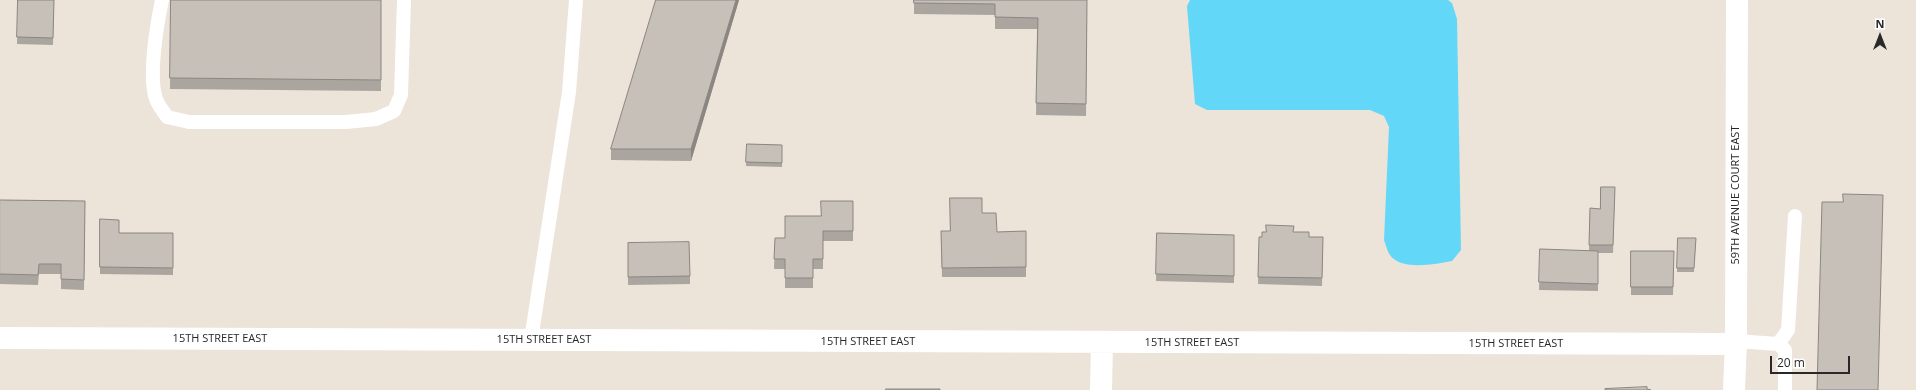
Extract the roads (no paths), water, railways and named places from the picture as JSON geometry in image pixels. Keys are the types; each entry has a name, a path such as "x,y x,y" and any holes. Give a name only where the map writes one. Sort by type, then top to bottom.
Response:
{"street":[{"name":"59TH AVENUE COURT EAST","path":"1734,390 1736,342 1737,0"},
{"name":"15TH STREET EAST","path":"0,338 1102,343 1736,342"},
{"path":"1101,390 1102,343"}],"lane":[{"path":"162,0 156,33 154,76 156,99 167,117 189,122 346,122 376,119 394,111 401,95 404,0"},
{"path":"531,340 569,92 576,0"},
{"path":"1778,344 1788,330 1795,216"},
{"path":"1736,342 1778,344 1785,350 1785,390"}],"water":[{"path":"1190,0 1448,0 1452,3 1457,19 1461,250 1452,261 1428,265 1410,265 1395,260 1388,252 1384,240 1389,127 1384,116 1370,110 1207,110 1195,104 1187,6"}]}
